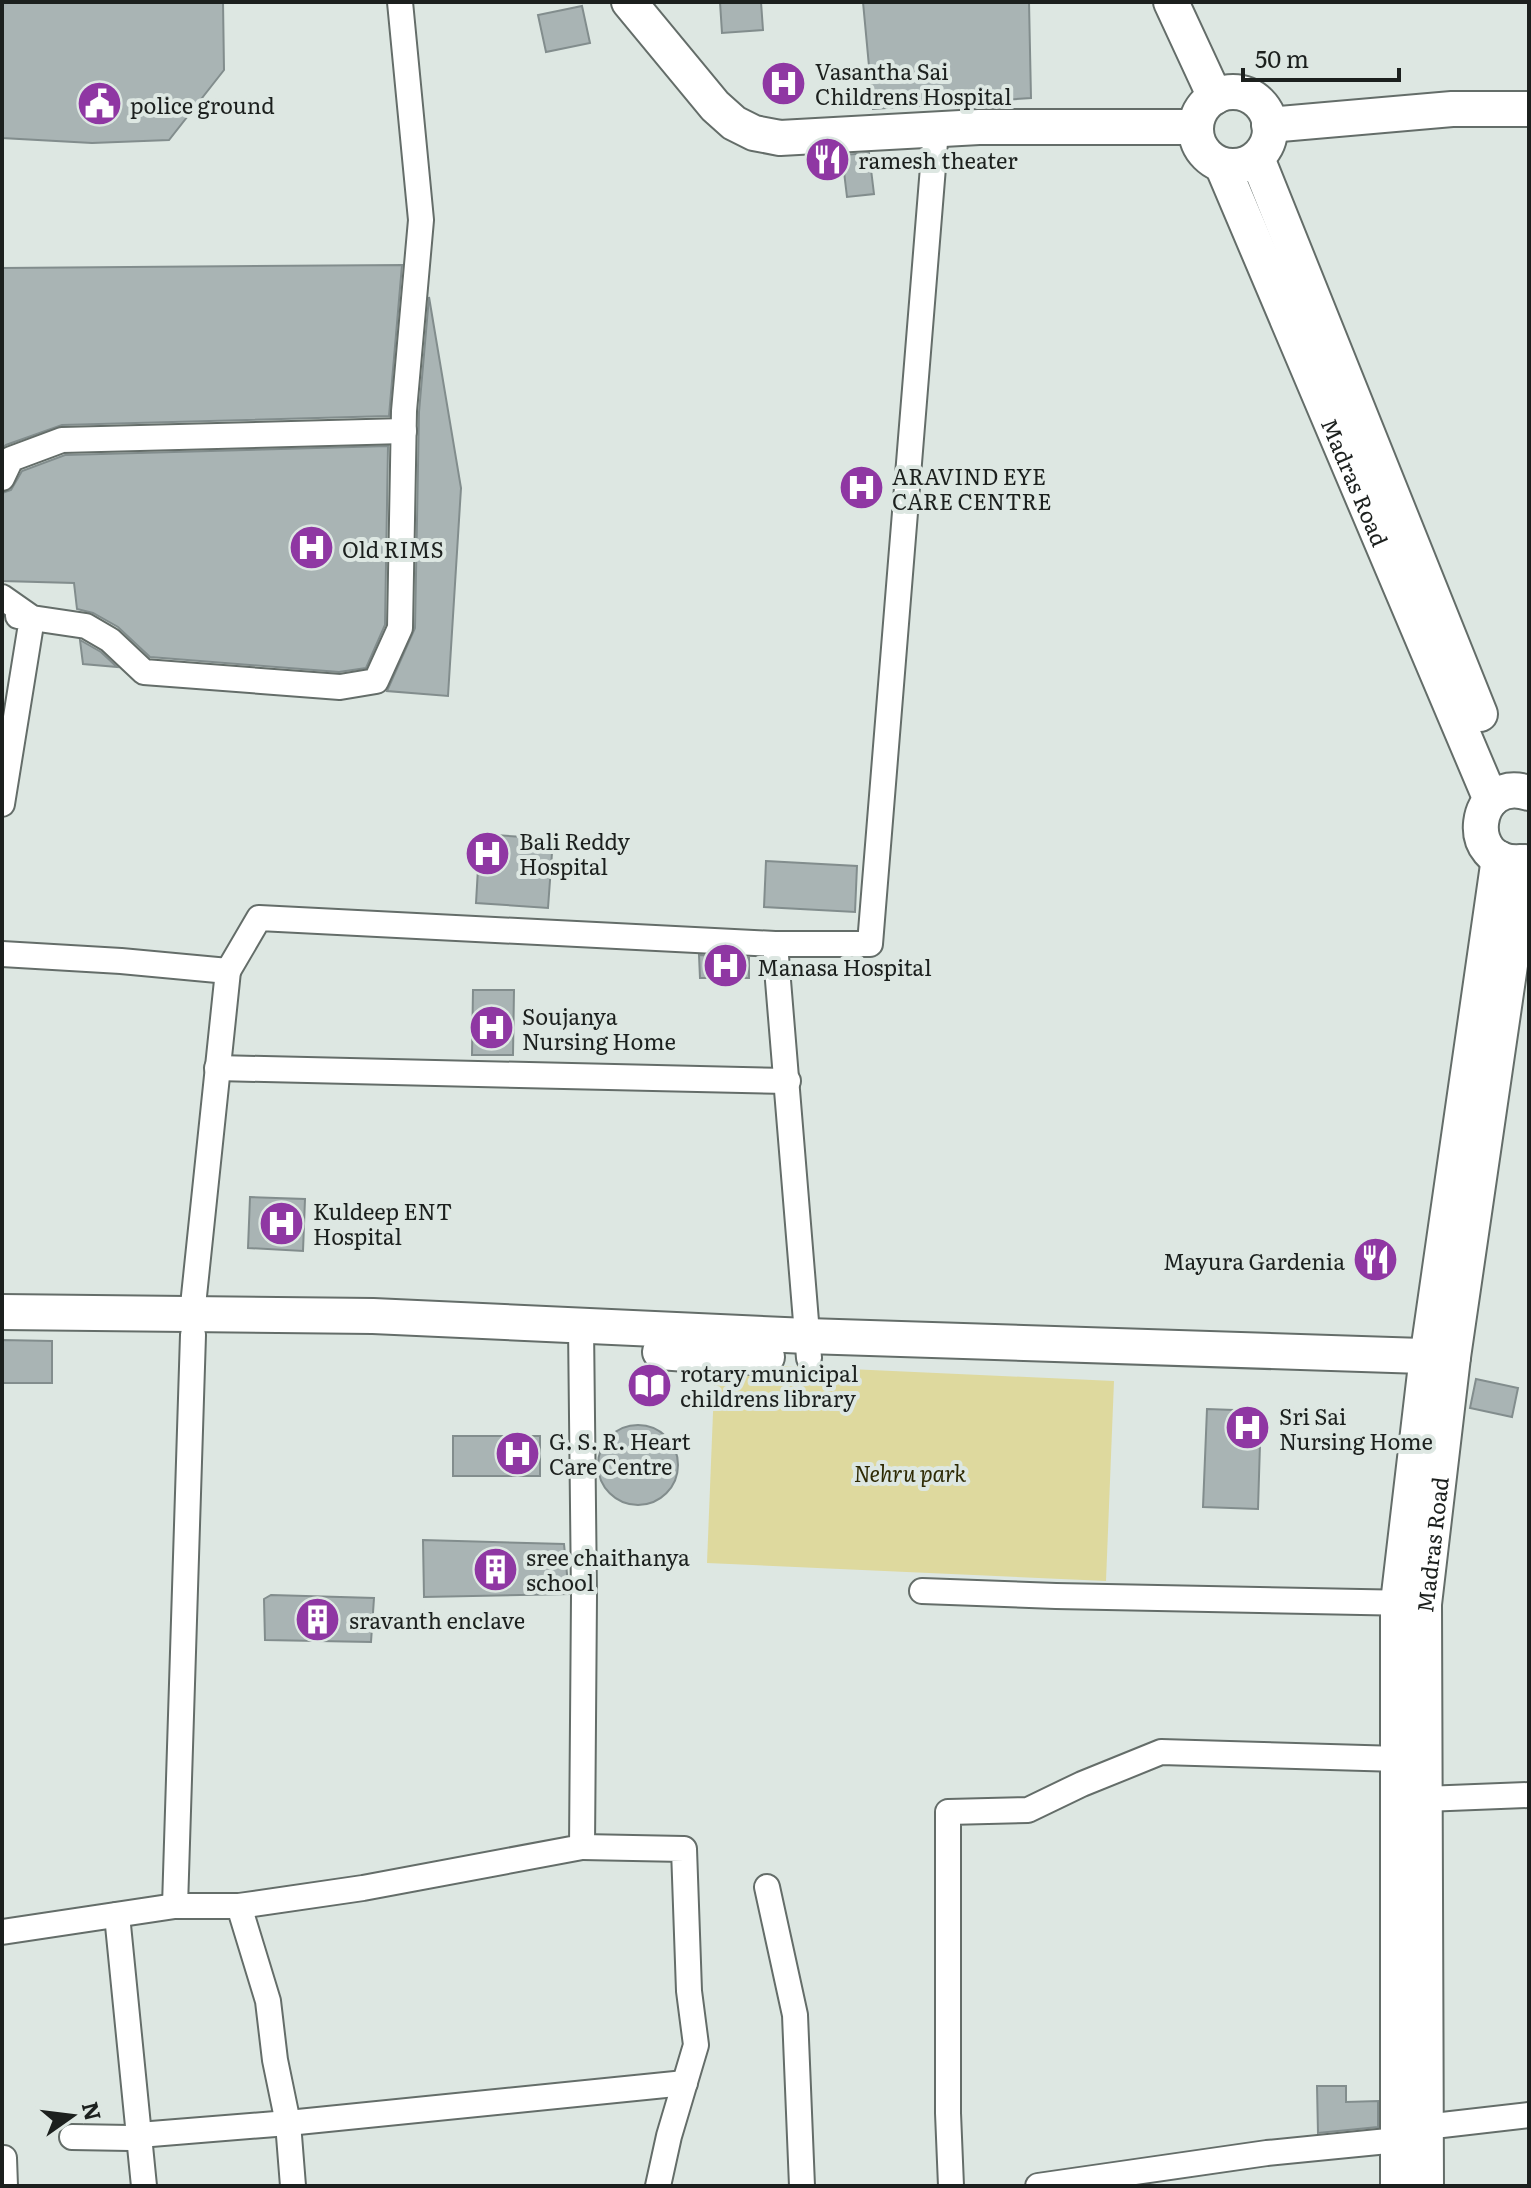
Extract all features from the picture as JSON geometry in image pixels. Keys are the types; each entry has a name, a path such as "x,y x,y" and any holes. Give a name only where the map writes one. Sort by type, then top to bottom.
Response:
{"main road":[{"path":"629,2 715,106 734,123 754,133 780,138 979,127 1196,127"},
{"path":"1171,2 1215,97"},
{"path":"1227,93 1250,96 1266,114 1269,137 1257,158 1246,164 1222,165 1203,150 1197,139 1196,127 1199,114 1215,97 1227,93"},
{"path":"1269,125 1452,109 1529,109"},
{"path":"1257,158 1511,794 1484,809 1480,820 1484,843 1491,852 1518,860"},
{"name":"Madras Road","path":"1222,165 1511,794"},
{"name":"Madras Road","path":"1426,2186 1412,2133 1424,1799 1411,1603 1439,1365 1518,860"},
{"path":"2,1312 193,1325 581,1336 713,1356 808,1347 1439,1365"},
{"path":"2,1332 193,1325"},
{"path":"1398,2186 1412,2133 1399,1759 1411,1603"}],"street":[{"path":"2,614 86,626 110,640 144,672 340,687 376,681 400,628 404,431 421,220 400,2"},
{"path":"175,1906 193,1325 228,971 259,918 775,944 870,944 936,130"},
{"path":"2,478 11,459 62,440 404,431"},
{"path":"2,597 32,618"},
{"path":"2,804 32,618"},
{"path":"775,944 808,1347"},
{"path":"2,954 228,971"},
{"path":"217,1068 788,1081"},
{"path":"581,1336 584,1596 582,1847"},
{"path":"922,1591 1411,1603"},
{"path":"951,2186 948,2113 948,1812 1028,1810 1161,1752 1399,1759"},
{"path":"1424,1799 1529,1795"},
{"path":"2,1932 175,1906 239,1906 363,1888 582,1847 684,1849 689,1991 696,2045 658,2186"},
{"path":"767,1887 795,2015 802,2186"},
{"path":"239,1906 268,2001 275,2060 288,2123 293,2186"},
{"path":"117,1915 144,2186"},
{"path":"72,2137 130,2138 685,2083"},
{"path":"1038,2186 1529,2115"},
{"path":"2,2158 5,2186"}],"green space":[{"name":"Nehru park","path":"715,1363 1114,1381 1106,1581 707,1563"}],"building":[{"name":"police ground","path":"2,2 223,2 224,70 169,140 92,143 2,138"},
{"path":"720,2 761,2 763,30 722,33"},
{"path":"863,2 1029,2 1031,98 873,109"},
{"path":"582,6 590,43 546,52 538,15"},
{"path":"791,66 793,96 774,98 771,68"},
{"path":"869,153 874,194 847,197 842,155"},
{"path":"402,265 389,416 62,425 2,448 2,268"},
{"path":"429,297 461,488 448,696 387,691 415,628 419,412"},
{"path":"388,446 385,625 366,668 339,672 150,657 118,627 93,613 77,609 74,583 2,581 2,493 11,490 22,471 65,455"},
{"path":"80,640 101,652 117,667 83,664"},
{"path":"480,834 553,839 548,908 476,903"},
{"path":"766,861 857,866 855,912 764,907"},
{"path":"699,955 749,958 749,978 700,978"},
{"path":"473,990 514,990 513,1055 472,1055"},
{"path":"250,1197 305,1199 303,1251 248,1248"},
{"path":"2,1340 52,1341 52,1383 2,1383"},
{"path":"1476,1379 1518,1388 1512,1417 1470,1408"},
{"path":"1207,1409 1261,1411 1258,1509 1203,1507"},
{"path":"638,1425 653,1428 666,1437 675,1450 678,1465 675,1480 666,1493 653,1502 638,1505 623,1502 610,1493 601,1480 598,1465 601,1450 610,1437 623,1428"},
{"path":"453,1436 540,1436 540,1476 453,1476"},
{"name":"sree chaithanya school","path":"423,1540 564,1544 569,1594 424,1597"},
{"name":"sravanth enclave","path":"271,1595 374,1598 371,1642 265,1640 264,1599"},
{"path":"1317,2086 1346,2086 1346,2102 1378,2101 1378,2127 1318,2133"}],"place":[{"name":"Vasantha Sai Childrens Hospital","path":"784,83"},
{"name":"police ground","path":"99,104"},
{"name":"ramesh theater","path":"827,159"},
{"name":"ARAVIND EYE CARE CENTRE","path":"861,488"},
{"name":"Old RIMS","path":"311,548"},
{"name":"Bali Reddy Hospital","path":"488,853"},
{"name":"Manasa Hospital","path":"726,966"},
{"name":"Soujanya Nursing Home","path":"491,1028"},
{"name":"Kuldeep ENT Hospital","path":"282,1223"},
{"name":"Mayura Gardenia","path":"1376,1260"},
{"name":"rotary municipal childrens library","path":"649,1385"},
{"name":"Sri Sai Nursing Home","path":"1248,1428"},
{"name":"G. S. R. Heart Care Centre","path":"518,1453"},
{"name":"sree chaithanya school","path":"495,1569"},
{"name":"sravanth enclave","path":"318,1619"}]}
